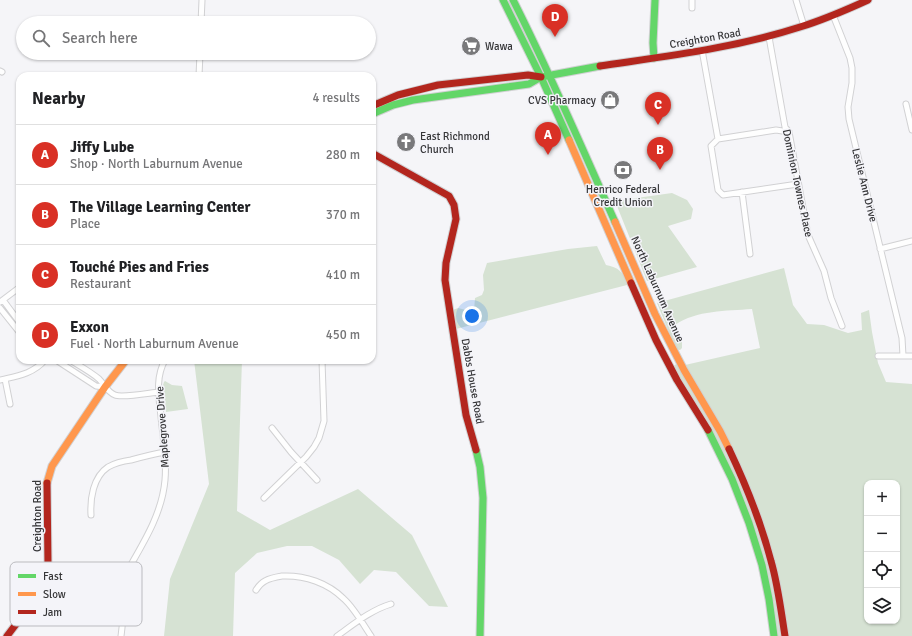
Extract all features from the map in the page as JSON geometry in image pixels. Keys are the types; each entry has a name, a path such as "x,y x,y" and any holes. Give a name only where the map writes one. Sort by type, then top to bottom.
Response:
{"main road":[{"name":"North Laburnum Avenue","path":"503,0 541,77 656,340 706,426 732,478 749,523 762,565 769,599 774,636"},
{"name":"North Laburnum Avenue","path":"513,0 550,75 655,314 684,370 720,431 743,479 757,516 770,560 779,596 785,636"},
{"path":"654,58 653,43 655,0"},
{"name":"Creighton Road","path":"376,112 392,105 413,100 529,84 541,77 550,75 732,45 804,26 868,0"},
{"name":"Creighton Road","path":"376,104 398,95 438,85 528,75 541,77"},
{"name":"Dabbs House Road","path":"376,155 444,192 449,196 454,205 456,219 446,263 445,280 466,416 478,457 481,474 482,531 480,636"},
{"name":"Creighton Road","path":"48,562 47,486 50,471 104,387 123,364"},
{"name":"Creighton Road","path":"7,636 15,626"}],"street":[{"path":"201,16 202,0"},
{"path":"692,0 692,8"},
{"path":"796,0 804,26"},
{"name":"Leslie Ann Drive","path":"833,15 850,58 852,83 848,107 849,120 902,338 903,356"},
{"name":"Dominion Townes Place","path":"769,36 785,127 789,132 808,235 824,271 842,326"},
{"path":"702,50 718,139"},
{"path":"199,72 200,60"},
{"path":"906,104 912,130"},
{"path":"789,132 776,130 718,139 711,146 718,190 723,195 798,184"},
{"path":"742,192 750,254"},
{"path":"880,249 912,241"},
{"path":"16,291 2,301 16,318"},
{"path":"0,308 16,328"},
{"path":"878,356 912,356"},
{"path":"10,404 2,380 30,372 40,364"},
{"path":"62,364 96,386 104,387"},
{"path":"77,364 101,380 104,387 110,393 118,396 159,392"},
{"name":"Maplegrove Drive","path":"132,562 152,524 162,496 165,479 165,452 158,384 163,364"},
{"path":"264,498 301,463 314,447 319,438 323,426 324,408 322,364"},
{"path":"272,428 278,437 317,480"},
{"path":"91,516 91,505 94,489 104,470 111,465 120,462 165,452"},
{"path":"256,590 264,581 272,578 293,576 307,578 335,591 346,601 371,636"},
{"path":"337,636 379,608 390,604"},
{"name":"Maplegrove Drive","path":"121,636 122,626"}],"green space":[{"path":"672,193 687,200 693,209 691,219 668,226 697,267 647,281 615,201"},
{"path":"597,246 606,265 614,267 620,271 627,285 456,329 453,310 458,308 466,310 469,317 472,317 475,298 482,295 484,290 483,275 487,263 568,249"},
{"path":"784,268 793,305 807,324 824,325 848,333 862,330 861,313 869,310 878,363 886,382 912,384 912,636 787,636 776,572 767,535 755,501 685,365 760,348 752,309 712,312 693,316 684,320 675,325 682,342 682,348 680,350 676,349 657,303"},
{"path":"194,364 242,364 237,511 270,530 358,489 412,535 448,607 429,606 396,572 374,570 360,584 339,560 312,546 287,546 257,553 235,573 233,636 164,636 170,579 209,484"},
{"path":"676,364 702,405 737,471 760,532 775,593 782,636 776,636 745,506 675,369 674,366"},
{"path":"165,381 172,385 182,386 188,409 166,412 163,385"}],"traffic: fast":[{"path":"503,0 541,77 569,140"},
{"path":"513,0 553,83 615,222"},
{"path":"654,58 653,43 655,0"},
{"path":"376,112 393,105 413,100 529,84 541,77 600,66"},
{"path":"708,430 732,479 749,523 762,565 769,599 774,636"},
{"path":"476,450 480,467 483,498 480,636"}],"traffic: slow":[{"path":"569,140 631,283"},
{"path":"615,222 655,314 684,370 729,449"},
{"path":"47,483 52,466 105,387 123,364"}],"traffic: jam":[{"path":"600,66 701,51 751,41 809,24 868,0"},
{"path":"376,104 398,95 438,85 528,75 541,77"},
{"path":"376,155 449,196 454,205 456,219 446,263 445,280 466,415 476,450"},
{"path":"631,283 656,340 677,380 708,430"},
{"path":"729,449 753,504 763,532 776,579 785,636"},
{"path":"47,483 48,562"},
{"path":"7,636 15,626"}],"place":[{"name":"Exxon","path":"555,37"},
{"name":"Wawa","path":"471,46"},
{"name":"CVS Pharmacy","path":"610,100"},
{"name":"Touché Pies and Fries","path":"658,125"},
{"name":"East Richmond Church","path":"406,142"},
{"name":"Jiffy Lube","path":"548,155"},
{"name":"Henrico Federal Credit Union","path":"623,170"},
{"name":"The Village Learning Center","path":"660,170"}]}
